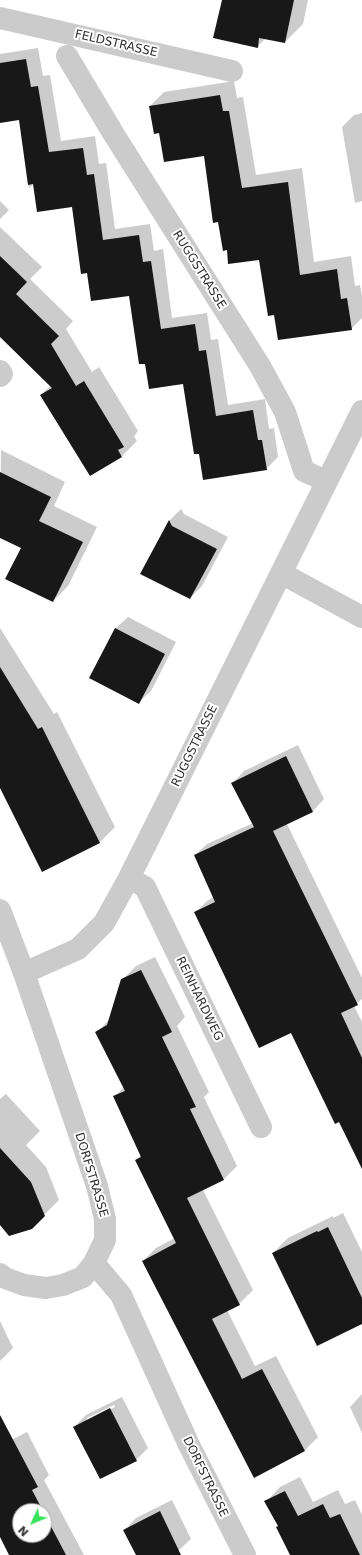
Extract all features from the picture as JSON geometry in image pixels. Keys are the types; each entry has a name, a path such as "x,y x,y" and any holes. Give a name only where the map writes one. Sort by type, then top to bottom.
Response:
{"street":[{"name":"FELDSTRASSE","path":"0,18 232,71"},
{"name":"RUGGSTRASSE","path":"67,56 113,133 260,366 285,412 304,471 326,481"},
{"path":"0,371 2,374 0,376"},
{"name":"RUGGSTRASSE","path":"24,973 78,949 104,923 129,878 362,411"},
{"path":"281,573 362,617"},
{"name":"REINHARDWEG","path":"129,878 145,887 262,1127"},
{"name":"DORFSTRASSE","path":"0,910 24,973 97,1186 105,1219 105,1240 94,1263 121,1294 189,1445 245,1555"},
{"path":"0,1274 5,1278 24,1285 46,1288 63,1285 83,1277 94,1263"}],"building":[{"path":"222,0 294,0 285,43 259,38 258,48 213,38"},
{"path":"26,59 31,87 38,86 49,152 83,148 87,175 94,174 103,240 139,235 143,262 151,261 161,329 195,324 199,351 206,350 216,416 253,410 258,440 262,440 267,470 203,480 199,454 194,454 183,384 149,389 145,364 139,364 129,296 91,301 87,273 81,274 72,207 37,212 33,184 28,185 19,120 0,123 0,63"},
{"path":"220,95 223,111 229,111 242,188 288,182 300,275 337,269 341,299 347,298 352,330 278,340 274,315 268,316 259,260 228,264 227,250 223,251 218,222 213,223 204,156 164,162 159,133 154,134 149,106"},
{"path":"0,256 27,282 16,294 59,336 51,344 76,386 84,381 124,447 118,450 122,457 90,476 40,395 52,388 0,337"},
{"path":"0,472 51,497 39,521 83,542 53,602 5,579 21,548 0,538"},
{"path":"169,520 172,526 217,549 190,599 140,574"},
{"path":"115,628 165,654 139,704 89,678"},
{"path":"0,667 38,729 42,727 100,843 42,872 0,788"},
{"path":"286,756 313,812 273,831 358,1005 341,1013 362,1058 362,1169 339,1122 335,1124 291,1033 259,1048 194,912 215,902 194,855 254,827 231,783"},
{"path":"141,970 172,1032 162,1037 196,1107 190,1109 224,1180 187,1198 240,1305 212,1319 242,1379 262,1369 305,1451 254,1478 142,1261 176,1243 135,1160 141,1157 113,1096 125,1091 95,1032 107,1025 121,979"},
{"path":"0,1148 31,1182 45,1216 32,1229 9,1236 0,1225"},
{"path":"328,1227 362,1298 362,1324 317,1346 272,1253"},
{"path":"110,1408 137,1461 100,1479 73,1427"},
{"path":"0,1415 38,1487 32,1490 39,1503 12,1503 12,1543 52,1543 52,1528 66,1555 9,1555 0,1537"},
{"path":"285,1491 298,1516 323,1504 330,1518 340,1514 360,1555 290,1555 276,1527 278,1526 264,1501"},
{"path":"160,1511 181,1555 136,1555 123,1530"}]}
